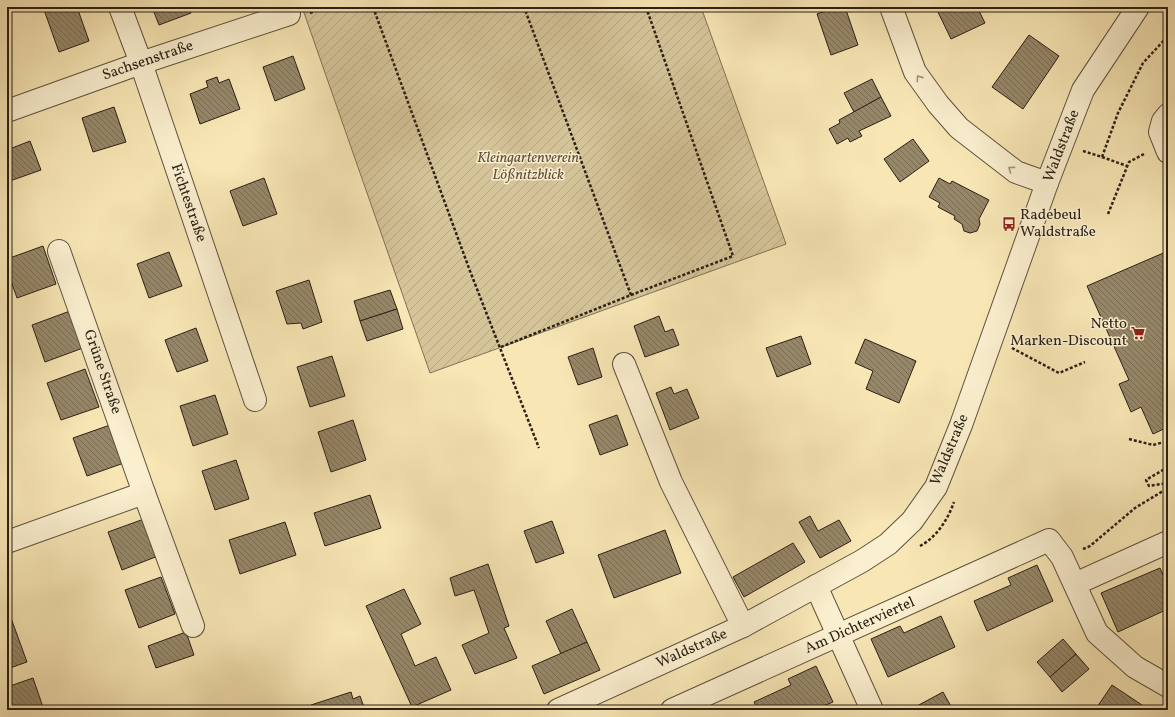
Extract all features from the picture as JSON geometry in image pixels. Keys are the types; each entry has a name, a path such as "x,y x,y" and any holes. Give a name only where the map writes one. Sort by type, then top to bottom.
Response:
{"street":[{"name":"Fichtestraße","path":"120,7 141,63 255,400"},
{"path":"891,7 915,72 938,104 958,128 1016,172 1047,184"},
{"name":"Waldstraße","path":"558,710 743,626 862,561 888,544 912,521 936,487 961,426 1047,184 1083,90 1138,7"},
{"name":"Sachsenstraße","path":"7,110 141,63 289,14"},
{"path":"1157,152 1163,121 1168,115"},
{"name":"Grüne Straße","path":"60,252 144,493 193,626"},
{"path":"624,364 671,482 743,626"},
{"path":"7,542 144,493"},
{"name":"Am Dichterviertel","path":"672,710 1049,540 1062,557"},
{"path":"1075,584 1168,542"},
{"path":"1062,557 1097,633 1135,667 1168,686"},
{"path":"816,586 872,710"}],"path":[{"path":"373,7 470,271 539,448"},
{"path":"524,7 631,295"},
{"path":"500,347 733,256 646,7"},
{"path":"1102,157 1118,113 1143,63 1168,36"},
{"path":"1076,149 1127,166"},
{"path":"1108,214 1128,162 1157,152"},
{"path":"993,336 1059,373 1086,362"},
{"path":"1129,439 1153,445 1168,441"},
{"path":"1168,467 1146,480 1149,486 1168,483"},
{"path":"1062,557 1090,546 1135,508 1168,488"}],"green space":[{"name":"Kleingartenverein Lößnitzblick","path":"302,7 701,7 786,244 430,373"}],"building":[{"path":"43,7 77,7 89,41 59,52"},
{"path":"152,7 189,7 191,13 159,25"},
{"path":"837,7 845,7 858,45 831,55 817,14"},
{"path":"943,7 977,7 985,23 951,39 937,10"},
{"path":"7,9 12,21 7,23"},
{"path":"1029,35 1059,56 1023,109 992,87"},
{"path":"293,56 305,89 275,101 263,67"},
{"path":"217,77 219,83 229,79 240,109 200,124 190,94 208,87 206,81"},
{"path":"872,79 881,97 854,112 844,93"},
{"path":"881,97 891,116 859,131 862,136 850,142 848,138 837,144 829,129 840,123 839,120"},
{"path":"114,107 126,142 93,152 82,118"},
{"path":"913,139 929,161 900,182 884,159"},
{"path":"30,141 41,170 7,182 7,150"},
{"path":"264,178 277,214 243,226 230,191"},
{"path":"939,178 950,184 952,181 989,200 979,219 980,224 977,231 970,233 964,231 962,224 954,219 955,216 938,207 940,203 929,197"},
{"path":"43,246 56,284 17,298 7,270 7,259"},
{"name":"Netto Marken-Discount","path":"1168,251 1168,427 1153,434 1141,407 1131,412 1119,384 1129,380 1087,286"},
{"path":"169,252 182,286 149,298 137,264"},
{"path":"309,280 322,322 303,329 301,323 287,324 276,291"},
{"path":"390,290 397,309 360,321 354,301"},
{"path":"397,309 403,329 367,341 360,321"},
{"path":"70,311 83,348 45,362 32,325"},
{"path":"659,316 665,332 673,329 679,345 645,357 634,326"},
{"path":"196,328 208,361 177,372 165,340"},
{"path":"801,336 811,364 777,377 766,348"},
{"path":"865,339 916,361 899,403 866,389 873,371 855,363"},
{"path":"593,348 602,377 578,385 568,357"},
{"path":"332,356 345,396 310,407 297,367"},
{"path":"85,369 99,407 61,420 47,383"},
{"path":"671,387 674,394 687,389 699,418 670,430 656,393"},
{"path":"215,395 228,434 193,446 180,406"},
{"path":"617,415 628,445 600,455 589,425"},
{"path":"353,420 366,460 331,472 318,432"},
{"path":"110,425 124,463 87,476 73,438"},
{"path":"236,460 249,499 215,510 202,471"},
{"path":"370,495 381,528 325,546 314,513"},
{"path":"810,516 818,531 839,520 851,541 820,558 799,522"},
{"path":"144,519 158,556 122,570 108,532"},
{"path":"552,521 564,553 536,563 524,531"},
{"path":"285,522 296,555 240,574 229,540"},
{"path":"665,530 681,573 614,598 598,555"},
{"path":"793,543 805,562 744,597 733,577"},
{"path":"488,564 509,626 504,628 517,658 475,674 462,645 489,633 474,590 455,596 450,578"},
{"path":"1037,565 1053,601 987,631 974,601 1011,585 1008,578"},
{"path":"1160,568 1168,586 1168,609 1118,632 1101,593"},
{"path":"161,577 175,614 139,628 125,590"},
{"path":"404,589 421,624 401,634 415,666 436,657 451,690 412,707 366,606"},
{"path":"572,609 587,642 561,654 546,621"},
{"path":"941,616 955,647 888,677 871,639 900,626 904,633"},
{"path":"11,618 27,662 7,669 7,620"},
{"path":"186,632 194,655 156,668 148,646"},
{"path":"1063,639 1076,654 1050,677 1037,662"},
{"path":"587,642 600,670 544,694 532,666"},
{"path":"1076,654 1089,669 1062,692 1050,677"},
{"path":"816,666 833,702 814,710 758,710 754,702 791,685 788,679"},
{"path":"33,678 44,710 7,710 7,687"},
{"path":"1112,685 1148,709 1095,710"},
{"path":"351,692 353,699 360,696 365,710 309,710 313,708 311,705"},
{"path":"943,692 953,710 919,710 917,706"}],"place":[{"name":"Radebeul Waldstraße","path":"1009,224"},
{"name":"Netto Marken-Discount","path":"1138,333"}]}
